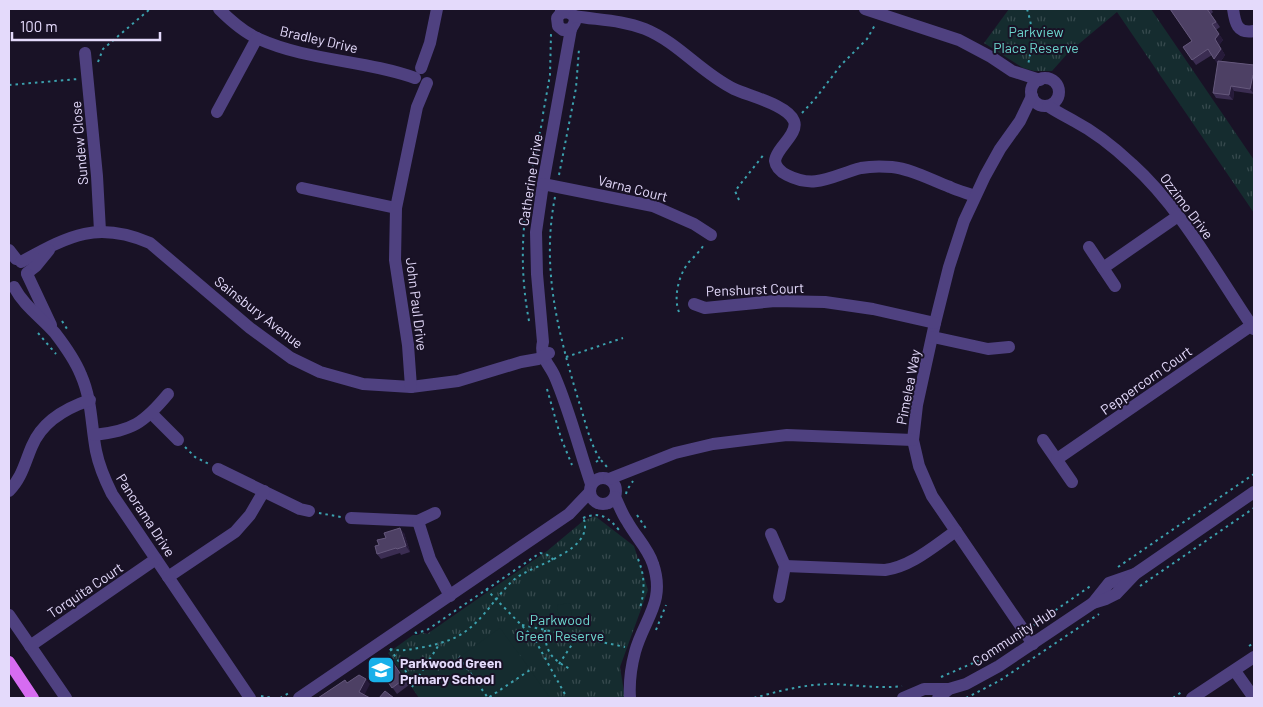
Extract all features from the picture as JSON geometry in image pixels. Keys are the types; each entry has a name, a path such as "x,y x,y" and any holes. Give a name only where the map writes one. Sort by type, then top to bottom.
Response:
{"main road":[{"path":"9,662 34,698"}],"street":[{"name":"Bradley Drive","path":"219,9 228,18 257,38 291,50 421,75"},
{"name":"John Paul Drive","path":"411,387 408,345 395,260 396,208 417,107 421,75 437,9"},
{"path":"866,9 880,14 896,14 960,40 1018,73 1040,80 1049,79 1058,88 1042,99 1018,73"},
{"path":"1233,9 1237,24 1241,30 1246,32 1254,31"},
{"path":"568,18 622,22 645,29 666,39 703,71 722,83 767,101 784,111 793,119 795,127 793,133 778,152 775,161 779,170 792,178 816,182 863,168 875,166 893,167 908,170 974,198"},
{"name":"Catherine Drive","path":"545,354 537,274 536,232 562,84 568,18"},
{"path":"217,112 257,38"},
{"name":"Sundew Close","path":"86,52 98,176 100,231"},
{"name":"Pimelea Way","path":"1032,644 928,488 919,466 913,440 917,405 935,323 955,249 974,198 1000,149 1020,121 1042,99 1033,85 1040,80"},
{"name":"Ozzimo Drive","path":"1042,99 1060,115 1074,121 1115,149 1150,181 1178,216 1253,327"},
{"name":"Varna Court","path":"543,184 653,206 694,224 711,235"},
{"path":"302,188 396,208"},
{"path":"1102,268 1178,216"},
{"name":"Sainsbury Avenue","path":"14,258 52,246 80,234 100,231 131,235 150,243 250,328 291,358 320,372 363,384 411,387 458,381 545,354"},
{"name":"Sainsbury Avenue","path":"10,287 21,284 27,274 52,246"},
{"path":"1089,247 1115,286"},
{"name":"Panorama Drive","path":"14,258 26,269 54,332 76,365 84,381 90,405 96,451 101,471 112,494 168,577 256,697"},
{"name":"Panorama Drive","path":"10,287 54,332"},
{"name":"Penshurst Court","path":"694,304 705,308 754,302 825,302 873,309 935,323"},
{"name":"Peppercorn Court","path":"1057,459 1253,327"},
{"path":"933,337 988,349 1009,347"},
{"path":"545,354 563,396 582,454 653,563 657,581 655,604 635,652 629,687 630,698"},
{"path":"94,434 113,433 126,429 152,414 168,394"},
{"path":"9,491 22,473 35,440 47,425 72,407 90,405"},
{"path":"152,414 178,440"},
{"path":"299,698 577,513 606,489 646,464 675,453 713,444 787,435 913,440"},
{"path":"1043,440 1072,482"},
{"path":"582,454 596,462 606,489"},
{"path":"218,469 309,511"},
{"path":"168,577 235,532 250,515 264,491"},
{"name":"Community Hub","path":"903,698 924,689 949,689 966,684 999,666 1092,603 1116,594 1134,574 1254,492"},
{"path":"351,518 418,521 434,513"},
{"path":"418,521 430,559 450,596"},
{"path":"785,566 885,570 897,568 911,562 956,531"},
{"path":"771,534 785,566 779,597"},
{"name":"Torquita Court","path":"30,646 156,559"},
{"path":"9,615 66,698"},
{"path":"1192,698 1254,657"},
{"path":"1235,670 1254,698"},
{"name":"Community Hub","path":"938,698 949,689"}],"path":[{"path":"9,85 81,78 87,73 96,70 103,49 150,9"},
{"path":"1018,73 1027,66 1032,46 1033,30 1027,9"},
{"path":"793,119 812,103 841,65 867,39 880,14"},
{"path":"739,200 734,191 767,150"},
{"path":"679,312 676,298 681,277 688,263 711,235"},
{"path":"58,315 70,334"},
{"path":"623,338 566,357 596,462 606,467 606,489 627,490 633,482 633,471"},
{"path":"178,440 195,457 218,469"},
{"path":"309,511 332,517 351,518"},
{"path":"577,513 595,514 606,518 612,522 623,536"},
{"path":"414,683 390,649 400,651 440,642 456,637 471,629 515,579 526,571 557,558 575,545 584,531 585,523 577,513"},
{"path":"635,553 642,569 644,585 644,596 638,613"},
{"path":"486,589 534,638 567,698"},
{"path":"522,625 624,647"},
{"path":"545,630 545,645 550,655 560,664 570,669"},
{"path":"560,664 578,636"},
{"path":"412,687 440,642"},
{"path":"459,657 488,698 530,670"},
{"path":"256,697 273,698"}],"green space":[{"name":"Parkview Place Reserve","path":"1009,9 1151,9 1254,160 1254,213 1117,12 1068,53 1052,71 1034,71 1023,68 984,43"},
{"name":"Parkwood Green Reserve","path":"595,516 634,546 648,590 620,667 625,698 419,698 388,653 413,635 418,635 422,632 427,634 547,551 583,521"},
{"path":"570,603 573,625 560,627 557,605"},
{"path":"500,628 529,668 489,696 461,656"},
{"path":"458,658 485,698 427,698 418,685"},
{"path":"531,671 550,698 491,698"}],"building":[{"path":"1170,9 1207,9 1216,22 1212,24 1219,34 1215,39 1221,49 1214,59 1208,49 1192,60 1183,47 1192,41"},
{"path":"1218,61 1254,65 1254,75 1250,89 1231,86 1229,95 1213,93"},
{"path":"400,528 406,546 377,554 375,546 379,545 377,540 386,538 384,533"},
{"path":"389,657 404,679 392,688 377,666"},
{"path":"359,675 366,679 359,692 370,698 318,698 345,680 347,683"},
{"path":"385,691 394,698 379,698"}],"place":[{"name":"Parkwood Green Primary School","path":"381,670"}]}
